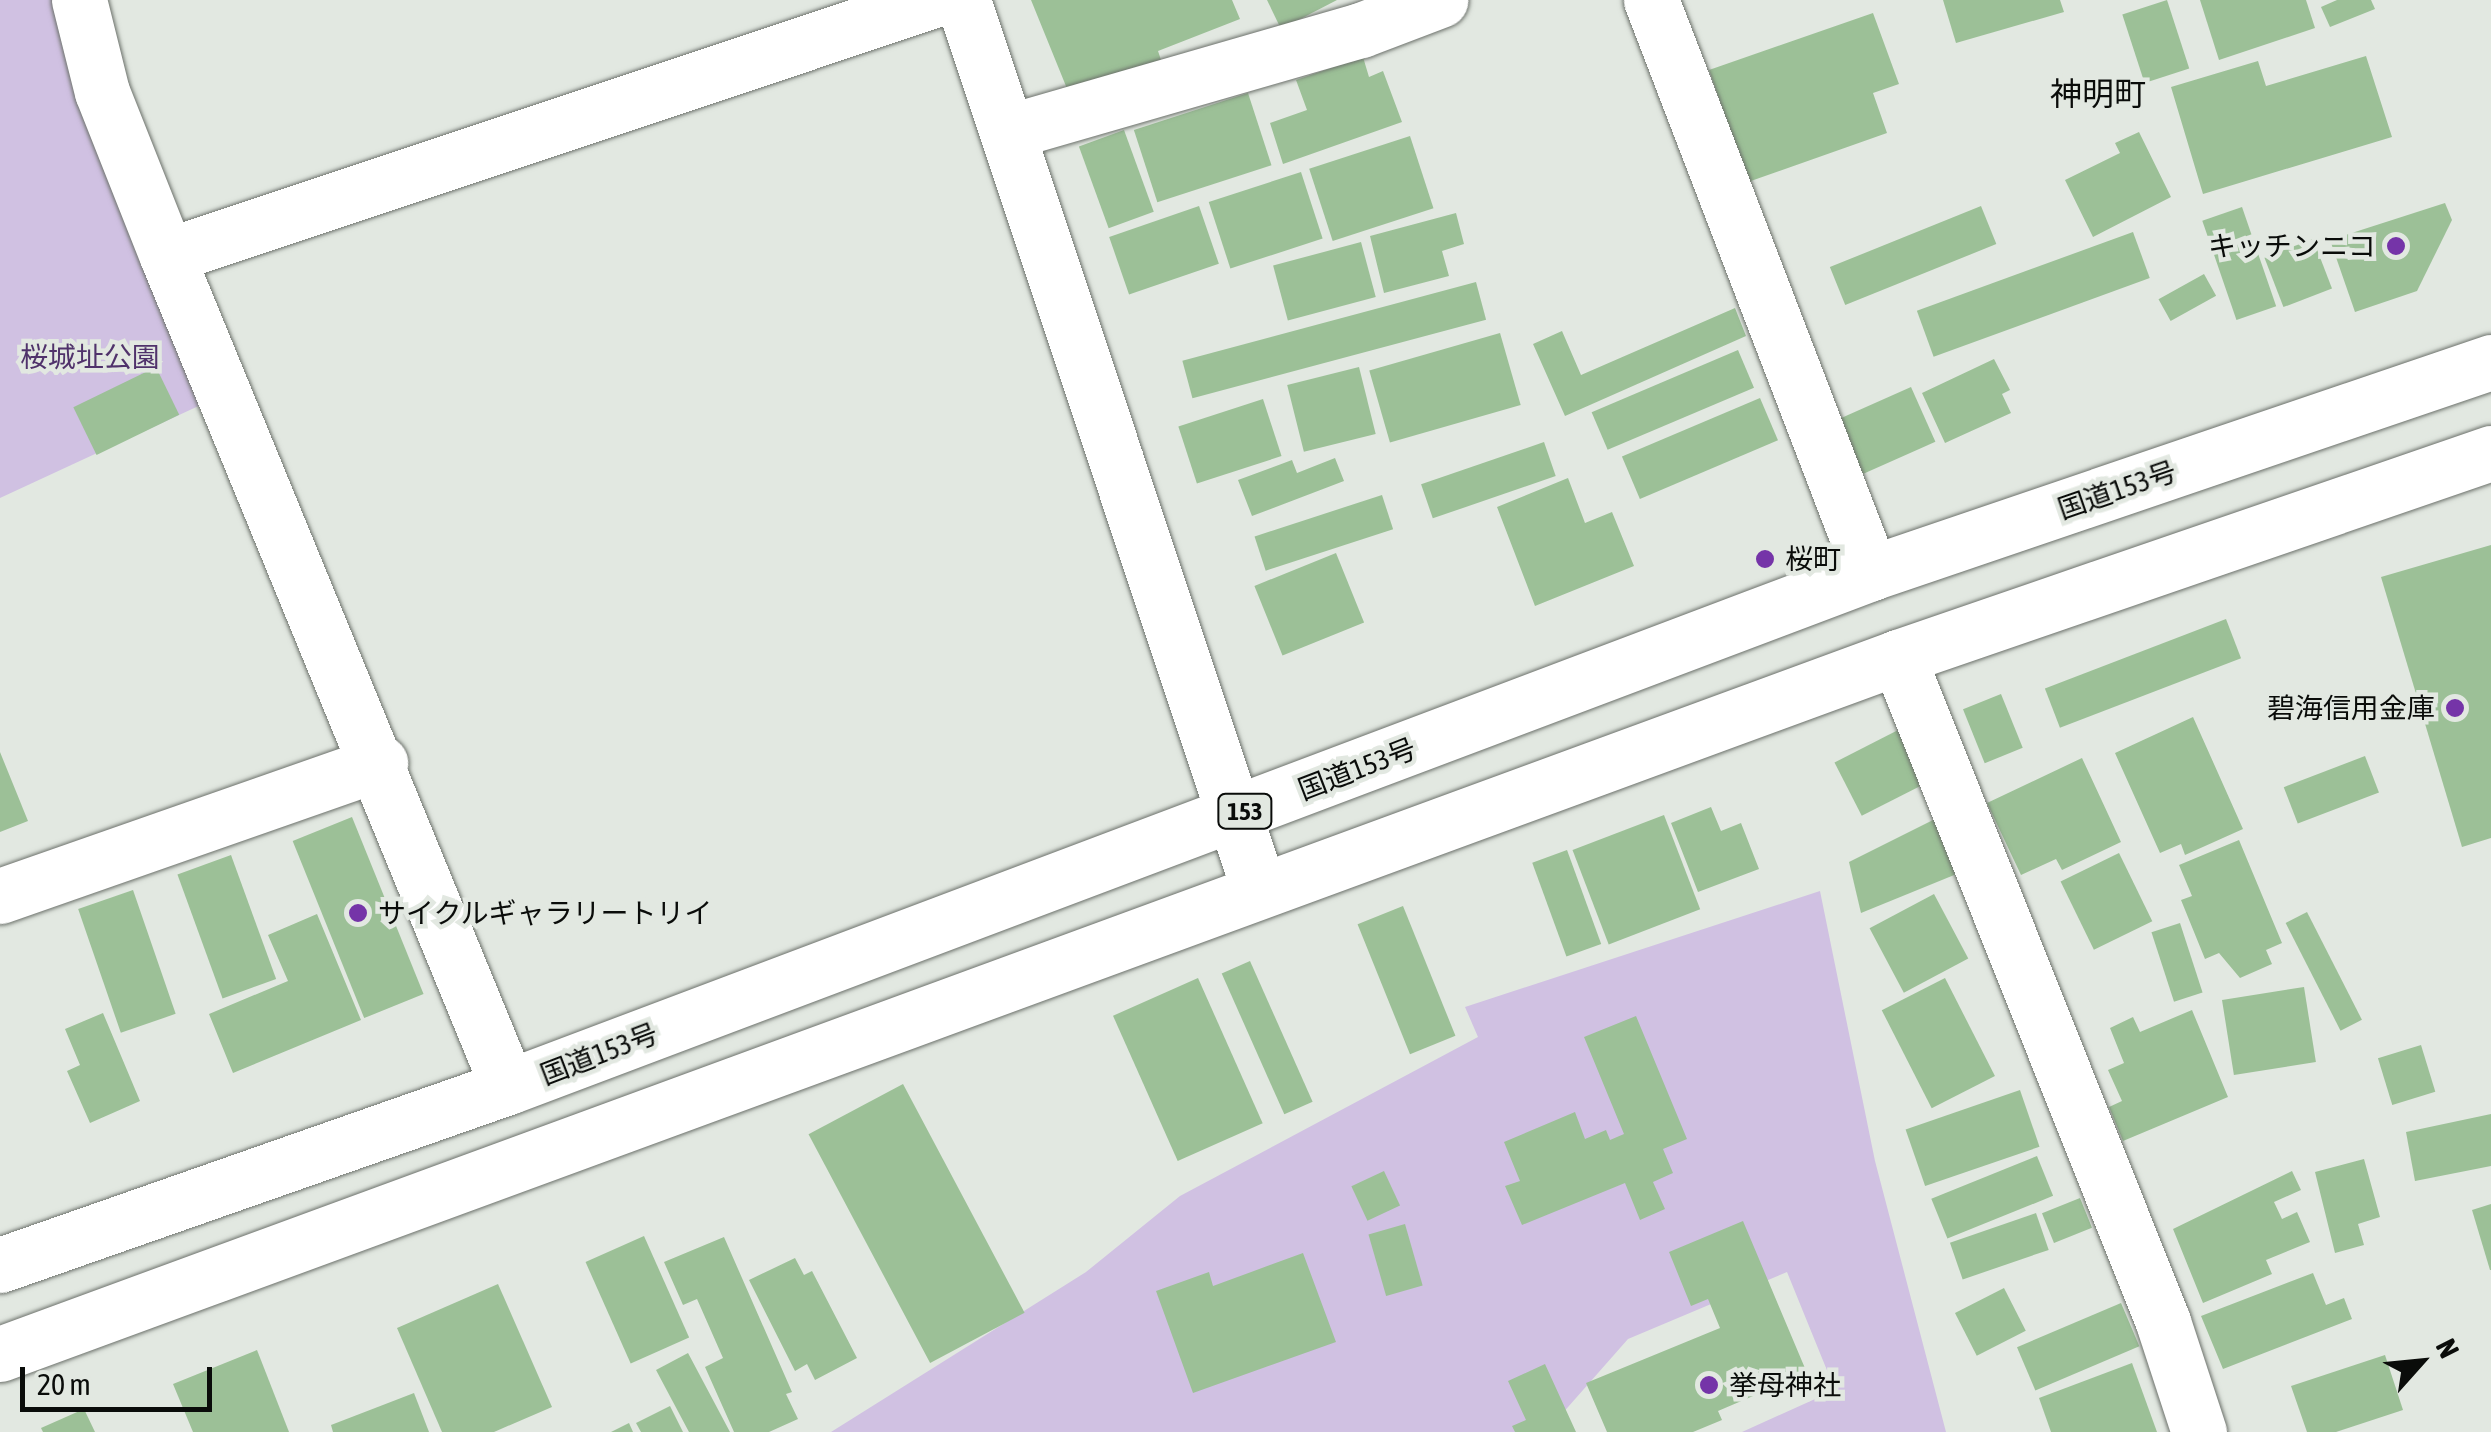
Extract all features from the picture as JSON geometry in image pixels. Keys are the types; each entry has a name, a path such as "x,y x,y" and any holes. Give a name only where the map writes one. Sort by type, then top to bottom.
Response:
{"main road":[{"path":"80,0 102,92 380,763 508,1087"},
{"path":"167,256 934,0"},
{"path":"963,0 1011,132 1260,890"},
{"path":"1011,132 1361,30 1440,0"},
{"path":"1651,0 1871,573"},
{"name":"国道153号","path":"0,1265 508,1087 1871,573 2491,362"},
{"path":"0,1354 1898,657 2491,453"},
{"path":"1898,657 2163,1322 2199,1432"},
{"path":"0,896 380,763"}],"green space":[{"name":"桜城址公園","path":"0,0 60,0 205,403 0,498"},
{"path":"1820,891 1875,1161 1946,1432 1742,1432 1835,1390 1787,1272 1628,1339 1546,1432 831,1432 1086,1272 1180,1196 1478,1037 1465,1007"}],"building":[{"path":"1031,0 1232,0 1240,19 1158,51 1161,60 1070,96"},
{"path":"1267,0 1337,0 1281,29"},
{"path":"1943,0 2060,0 2064,12 1956,43"},
{"path":"2167,0 2189,68 2145,83 2122,15"},
{"path":"2200,0 2306,0 2315,28 2219,60"},
{"path":"2337,0 2371,0 2375,9 2330,27 2321,7"},
{"path":"1873,13 1899,84 1873,93 1887,133 1748,182 1709,70"},
{"path":"2366,56 2392,137 2203,194 2171,87 2258,61 2266,86"},
{"path":"1363,57 1369,77 1383,71 1402,122 1283,164 1270,123 1307,110 1296,80"},
{"path":"1248,93 1271,165 1157,202 1134,130"},
{"path":"1124,130 1154,212 1109,228 1079,146"},
{"path":"2139,132 2171,197 2093,237 2065,180 2120,153 2115,143"},
{"path":"1410,136 1433,208 1333,241 1309,169"},
{"path":"1301,172 1323,239 1230,269 1209,202"},
{"path":"2445,203 2452,220 2417,291 2355,312 2330,240"},
{"path":"1199,206 1219,264 1129,295 1109,237"},
{"path":"1981,206 1996,244 1845,305 1830,267"},
{"path":"2242,207 2276,306 2236,320 2202,221"},
{"path":"1456,213 1464,244 1442,251 1449,276 1384,293 1370,236"},
{"path":"2133,232 2150,278 1934,357 1917,311"},
{"path":"2313,239 2332,288 2283,307 2264,258"},
{"path":"1361,242 1376,297 1288,321 1273,266"},
{"path":"2204,274 2216,296 2171,321 2159,299"},
{"path":"1476,282 1486,320 1192,398 1182,361"},
{"path":"1735,308 1746,336 1565,416 1533,344 1562,331 1581,375"},
{"path":"1500,333 1521,405 1390,443 1369,370"},
{"path":"1738,350 1754,388 1608,450 1592,412"},
{"path":"1994,359 2010,390 2002,394 2011,413 1945,443 1922,393"},
{"path":"156,367 179,415 97,455 73,407"},
{"path":"1359,367 1376,434 1304,452 1287,385"},
{"path":"1911,387 1935,442 1862,474 1838,420"},
{"path":"1760,398 1778,440 1640,499 1622,457"},
{"path":"1263,399 1282,456 1197,484 1178,427"},
{"path":"1544,442 1556,476 1433,518 1421,484"},
{"path":"1335,458 1344,481 1252,516 1238,480 1292,460 1297,473"},
{"path":"1568,478 1585,523 1612,512 1634,566 1535,606 1497,507"},
{"path":"1382,495 1393,529 1266,571 1255,536"},
{"name":"碧海信用金庫","path":"2491,545 2491,838 2462,847 2381,577"},
{"path":"1336,553 1364,623 1283,656 1254,586"},
{"path":"2226,619 2241,658 2060,728 2045,689"},
{"path":"2001,694 2023,748 1985,763 1963,709"},
{"path":"2193,717 2243,829 2185,855 2181,844 2160,853 2115,753"},
{"path":"1904,727 1931,780 1862,816 1835,762"},
{"path":"0,752 28,821 0,832"},
{"path":"2365,756 2379,792 2298,824 2284,787"},
{"path":"2082,758 2121,842 2062,870 2056,859 2021,875 1987,803"},
{"path":"1711,807 1721,831 1741,823 1759,869 1698,892 1671,823"},
{"path":"1664,815 1700,909 1609,944 1573,850"},
{"path":"1943,815 1964,871 1861,913 1849,862"},
{"path":"352,817 424,994 364,1018 293,841"},
{"path":"2239,840 2282,943 2266,950 2272,964 2240,978 2219,953 2205,959 2181,900 2192,896 2179,865"},
{"path":"1567,850 1601,944 1566,957 1532,863"},
{"path":"2119,853 2152,921 2094,950 2061,881"},
{"path":"231,855 276,979 223,999 177,874"},
{"path":"133,890 176,1014 121,1033 78,909"},
{"path":"1934,894 1968,958 1904,993 1870,928"},
{"path":"1403,906 1455,1036 1410,1054 1358,924"},
{"path":"2307,912 2362,1020 2341,1031 2286,923"},
{"path":"317,914 361,1020 233,1073 209,1014 288,981 268,935"},
{"path":"2180,923 2203,992 2174,1002 2151,932"},
{"path":"1250,961 1313,1102 1284,1114 1222,974"},
{"path":"1198,978 1263,1123 1178,1161 1113,1016"},
{"path":"1945,978 1995,1076 1932,1108 1882,1010"},
{"path":"2304,987 2316,1062 2234,1075 2222,1000"},
{"path":"2192,1010 2228,1097 2123,1141 2109,1107 2122,1101 2108,1070 2124,1063 2110,1028 2133,1017 2140,1032"},
{"path":"103,1013 140,1101 90,1123 67,1071 80,1065 65,1029"},
{"path":"1636,1016 1687,1139 1663,1149 1673,1173 1653,1182 1665,1209 1640,1220 1625,1183 1522,1225 1505,1186 1520,1181 1504,1142 1575,1112 1585,1139 1606,1130 1610,1140 1624,1134 1584,1037"},
{"path":"2421,1045 2435,1092 2392,1105 2378,1058"},
{"path":"903,1084 1025,1313 930,1363 809,1134"},
{"path":"2020,1090 2040,1147 1925,1186 1906,1129"},
{"path":"2491,1114 2491,1166 2415,1181 2406,1132"},
{"path":"2037,1156 2053,1196 1947,1239 1931,1199"},
{"path":"2364,1159 2380,1217 2358,1224 2364,1245 2335,1253 2315,1172"},
{"path":"1384,1171 1400,1205 1367,1221 1351,1186"},
{"path":"2292,1171 2301,1190 2274,1202 2282,1219 2297,1212 2310,1242 2266,1260 2272,1274 2203,1303 2173,1229"},
{"path":"2080,1198 2092,1228 2054,1243 2042,1213"},
{"path":"2491,1204 2491,1270 2490,1270 2472,1210"},
{"path":"2036,1213 2049,1250 1963,1280 1950,1243"},
{"path":"1743,1221 1807,1373 1718,1411 1722,1420 1693,1432 1607,1432 1586,1383 1720,1328 1708,1299 1691,1306 1669,1252"},
{"path":"1405,1224 1423,1286 1386,1296 1368,1234"},
{"path":"644,1236 689,1337 631,1363 586,1262"},
{"path":"724,1237 792,1392 786,1394 798,1419 769,1432 734,1432 705,1367 723,1358 697,1299 683,1305 664,1262"},
{"path":"1303,1253 1336,1342 1193,1393 1156,1291 1209,1272 1213,1286"},
{"path":"795,1258 804,1275 812,1271 857,1358 815,1380 807,1364 795,1371 749,1280"},
{"path":"2313,1273 2326,1305 2344,1298 2352,1319 2223,1369 2201,1316"},
{"path":"498,1284 552,1407 494,1432 442,1432 397,1328"},
{"path":"2004,1288 2026,1331 1977,1356 1955,1313"},
{"path":"2121,1303 2139,1346 2035,1390 2017,1347"},
{"path":"257,1350 289,1432 193,1432 173,1384"},
{"path":"688,1353 730,1432 689,1432 656,1370"},
{"path":"2385,1355 2403,1410 2336,1432 2307,1432 2291,1386"},
{"path":"2132,1363 2157,1432 2051,1432 2039,1398"},
{"path":"1545,1364 1576,1432 1515,1432 1512,1426 1526,1420 1508,1381"},
{"path":"414,1393 429,1432 333,1432 331,1425"},
{"path":"670,1406 683,1432 641,1432 636,1423"},
{"path":"84,1409 95,1432 43,1432 41,1428"},
{"path":"629,1423 633,1432 611,1432"}],"place":[{"name":"キッチンニコ","path":"2396,246"},
{"name":"桜町","path":"1765,559"},
{"name":"碧海信用金庫","path":"2455,708"},
{"name":"サイクルギャラリートリイ","path":"358,913"},
{"name":"挙母神社","path":"1709,1385"}],"district":[{"name":"神明町","path":"2098,94"}]}
